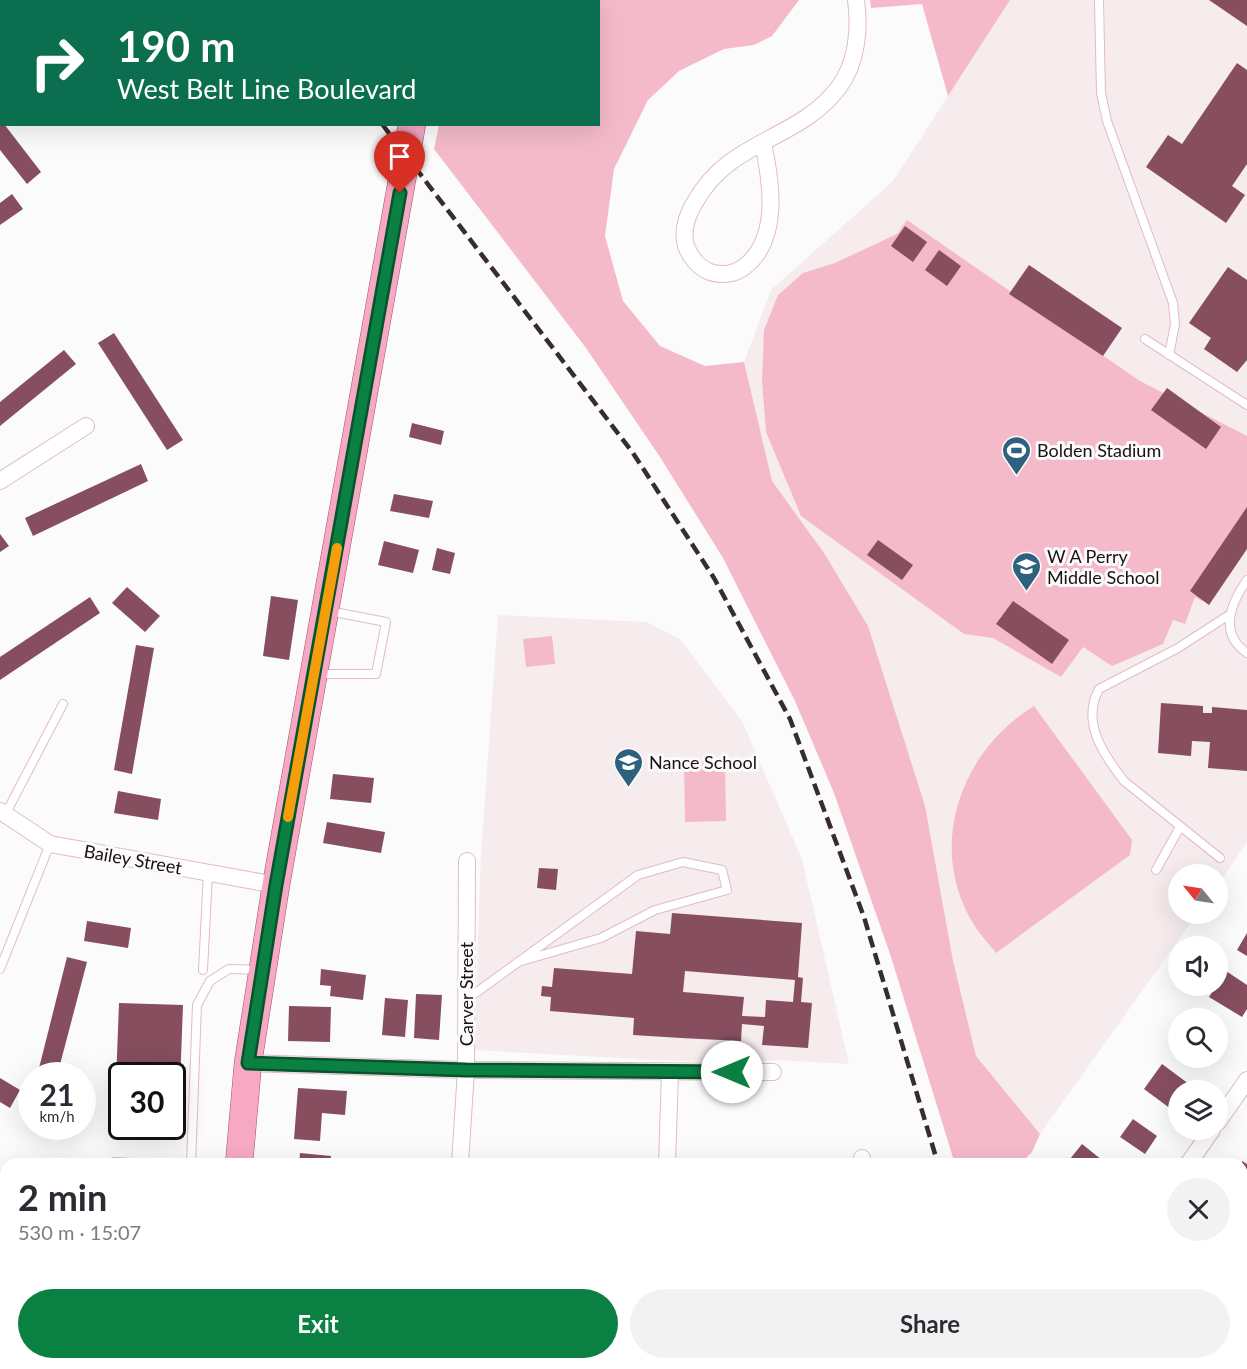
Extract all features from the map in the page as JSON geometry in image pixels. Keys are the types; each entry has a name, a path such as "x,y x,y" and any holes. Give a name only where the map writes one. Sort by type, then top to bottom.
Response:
{"main road":[{"path":"240,1158 248,1063 276,885 412,126"}],"street":[{"path":"763,143 770,182 765,241 758,253 741,269 723,274 707,271 693,258 684,240 691,208 706,185 722,167 745,151 763,143 820,108 847,75 857,43 856,0"},
{"path":"0,481 86,426"},
{"name":"Bailey Street","path":"2,813 50,844 276,885"},
{"name":"Carver Street","path":"460,1158 466,1070 466,861"},
{"path":"248,1063 466,1070 773,1072"},
{"path":"667,1158 670,1072"},
{"path":"1228,1108 1247,1080"},
{"path":"1192,1158 1205,1140"}],"lane":[{"path":"1099,0 1101,93 1114,147 1173,303 1175,324 1169,355"},
{"path":"1145,339 1247,405"},
{"path":"1247,580 1236,596 1229,615 1234,640 1247,653"},
{"path":"314,674 376,674 386,622 326,610"},
{"path":"1220,858 1124,781 1113,767 1095,733 1092,708 1099,689 1178,648 1229,615"},
{"path":"2,813 63,704"},
{"path":"1156,870 1179,827"},
{"path":"0,969 50,844"},
{"path":"466,1000 518,962 638,875 682,862 722,870 727,890 655,910 601,938 518,962"},
{"path":"203,970 208,873"},
{"path":"191,1158 197,1005 210,981 229,969 262,970"}],"shaded area":[{"path":"600,0 799,0 772,36 754,45 724,49 679,71 648,100 614,169 605,236 623,301 660,346 705,366 744,362 772,481 824,553 868,626 925,806 953,961 976,1056 1040,1134 1032,1152 1026,1158 953,1158 891,957 834,793 795,701 723,558 660,457 586,348 434,149 439,126 600,126"},
{"path":"870,0 1010,0 948,96 922,4 871,8"},
{"name":"W A Perry Middle School","path":"1010,0 1247,0 1247,843 1228,870 1228,864 1168,864 1168,924 1190,924 1181,936 1168,936 1168,955 1040,1134 970,1079 773,525 744,362 771,290 893,181"},
{"name":"Bolden Stadium","path":"907,220 1140,381 1247,436 1247,536 1202,601 1195,597 1185,624 1173,620 1163,644 1112,666 1083,647 1061,677 993,638 964,634 801,516 766,432 762,381 764,330 778,295 803,273 835,263 897,234"},
{"name":"Nance School","path":"498,615 646,622 680,639 742,721 802,859 849,1064 775,1060 742,1063 655,1060 474,1050 481,854"},
{"path":"552,636 555,664 526,667 523,639"},
{"path":"1034,706 1132,840 1130,855 996,953 976,928 961,898 953,867 952,836 958,805 969,776 986,749 1008,726"},
{"path":"684,761 725,761 726,821 685,822"}],"building":[{"path":"1209,0 1247,0 1247,26"},
{"path":"1237,63 1247,70 1247,164 1232,186 1245,195 1226,223 1146,167 1168,135 1182,144"},
{"path":"0,126 6,126 41,172 27,184 0,150"},
{"path":"12,194 23,209 0,225 0,203"},
{"path":"905,226 927,242 913,262 891,246"},
{"path":"939,250 961,266 947,286 925,270"},
{"path":"1029,265 1122,328 1103,356 1009,294"},
{"path":"1228,267 1247,280 1247,360 1237,372 1204,349 1211,338 1189,323"},
{"path":"114,333 183,440 167,450 98,343"},
{"path":"64,350 76,364 0,426 0,402"},
{"path":"1167,388 1221,427 1206,449 1151,410"},
{"path":"412,423 444,431 441,445 409,437"},
{"path":"141,464 148,481 33,536 25,518"},
{"path":"394,494 433,501 429,518 390,511"},
{"path":"1247,507 1247,549 1209,605 1190,591"},
{"path":"0,534 9,546 0,552"},
{"path":"878,540 913,565 902,580 867,555"},
{"path":"384,541 419,550 413,573 378,565"},
{"path":"437,548 455,553 450,574 432,570"},
{"path":"127,587 160,616 145,632 112,603"},
{"path":"271,596 298,600 289,660 263,656"},
{"path":"90,597 100,613 0,680 0,657"},
{"path":"1013,601 1069,640 1052,664 996,624"},
{"path":"136,645 154,648 132,774 114,770"},
{"path":"1161,703 1203,706 1203,713 1212,713 1212,707 1247,710 1247,771 1208,768 1210,742 1192,741 1191,756 1158,753"},
{"path":"333,774 374,778 371,803 330,799"},
{"path":"118,791 161,799 158,820 114,813"},
{"path":"327,822 385,832 381,853 323,843"},
{"path":"539,868 558,869 556,890 537,888"},
{"path":"672,913 802,923 798,977 803,978 801,1002 812,1003 808,1048 762,1045 764,1026 742,1024 741,1041 633,1035 634,1018 550,1011 551,997 541,996 542,986 552,987 554,968 632,974 636,931 670,934","holes":["685,971 795,980 793,1002 766,1000 765,1017 742,1016 744,997 683,992"]},
{"path":"87,921 131,928 128,948 84,941"},
{"path":"1247,933 1247,956 1237,950"},
{"path":"67,957 87,962 61,1062 41,1062"},
{"path":"321,969 366,975 363,1000 330,996 331,986 320,985"},
{"path":"1228,972 1247,985 1247,1009 1242,1017 1209,997 1228,996"},
{"path":"416,994 442,995 439,1040 414,1038"},
{"path":"385,998 408,1000 405,1037 382,1035"},
{"path":"119,1003 183,1005 181,1062 117,1062"},
{"path":"289,1006 331,1007 330,1042 288,1041"},
{"path":"1162,1064 1184,1080 1168,1080 1168,1107 1144,1089"},
{"path":"0,1078 18,1089 18,1094 10,1108 0,1102"},
{"path":"298,1088 347,1091 345,1115 322,1113 320,1141 294,1139"},
{"path":"1133,1119 1157,1136 1145,1154 1120,1137"},
{"path":"1082,1144 1100,1158 1071,1158"},
{"path":"300,1153 331,1156 331,1158 300,1158"}],"railway":[{"path":"384,126 633,453 714,578 790,719 864,917 936,1158"}],"slow traffic":[{"path":"288,817 337,548"}],"place":[{"name":"Bolden Stadium","path":"1016,476"},
{"name":"W A Perry Middle School","path":"1026,592"},
{"name":"Nance School","path":"628,788"}],"route":[{"path":"400,193 276,885 248,1063 466,1070 732,1072"}]}
